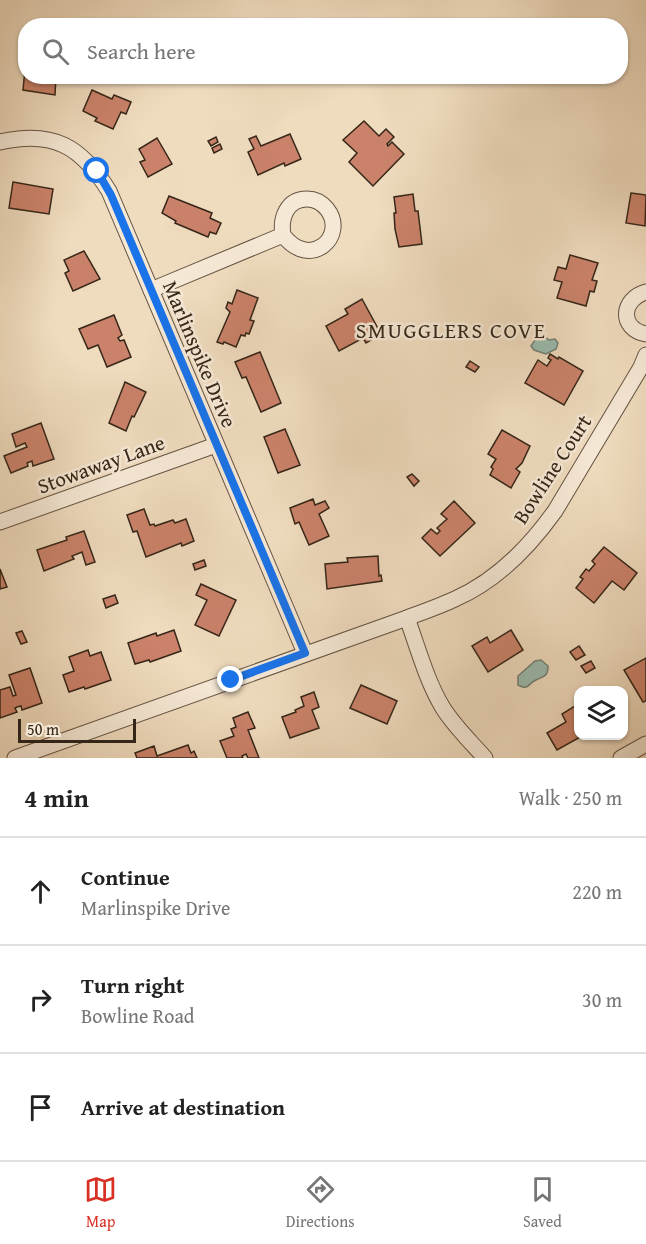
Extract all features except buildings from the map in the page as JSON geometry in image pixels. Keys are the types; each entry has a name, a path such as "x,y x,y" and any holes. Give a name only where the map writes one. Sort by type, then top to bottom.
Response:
{"street":[{"name":"Marlinspike Drive","path":"0,142 22,137 44,138 65,146 97,171 109,191 305,653"},
{"path":"151,290 283,235"},
{"path":"646,292 637,295 629,302 626,309 631,327 646,334"},
{"name":"Bowline Court","path":"15,758 407,618 457,599 487,580 510,562 540,532 572,484 646,355"},
{"name":"Stowaway Lane","path":"0,522 216,445"},
{"path":"407,618 443,708 454,725 485,758"},
{"path":"621,758 646,744"}],"water":[{"path":"544,336 549,340 555,339 558,343 556,349 546,354 534,350 531,346 535,340"},
{"path":"541,660 548,666 546,674 526,687 518,685 518,676 535,661"}],"district":[{"name":"SMUGGLERS COVE","path":"451,330"}],"route":[{"path":"97,171 111,195 305,653 231,680"}]}
